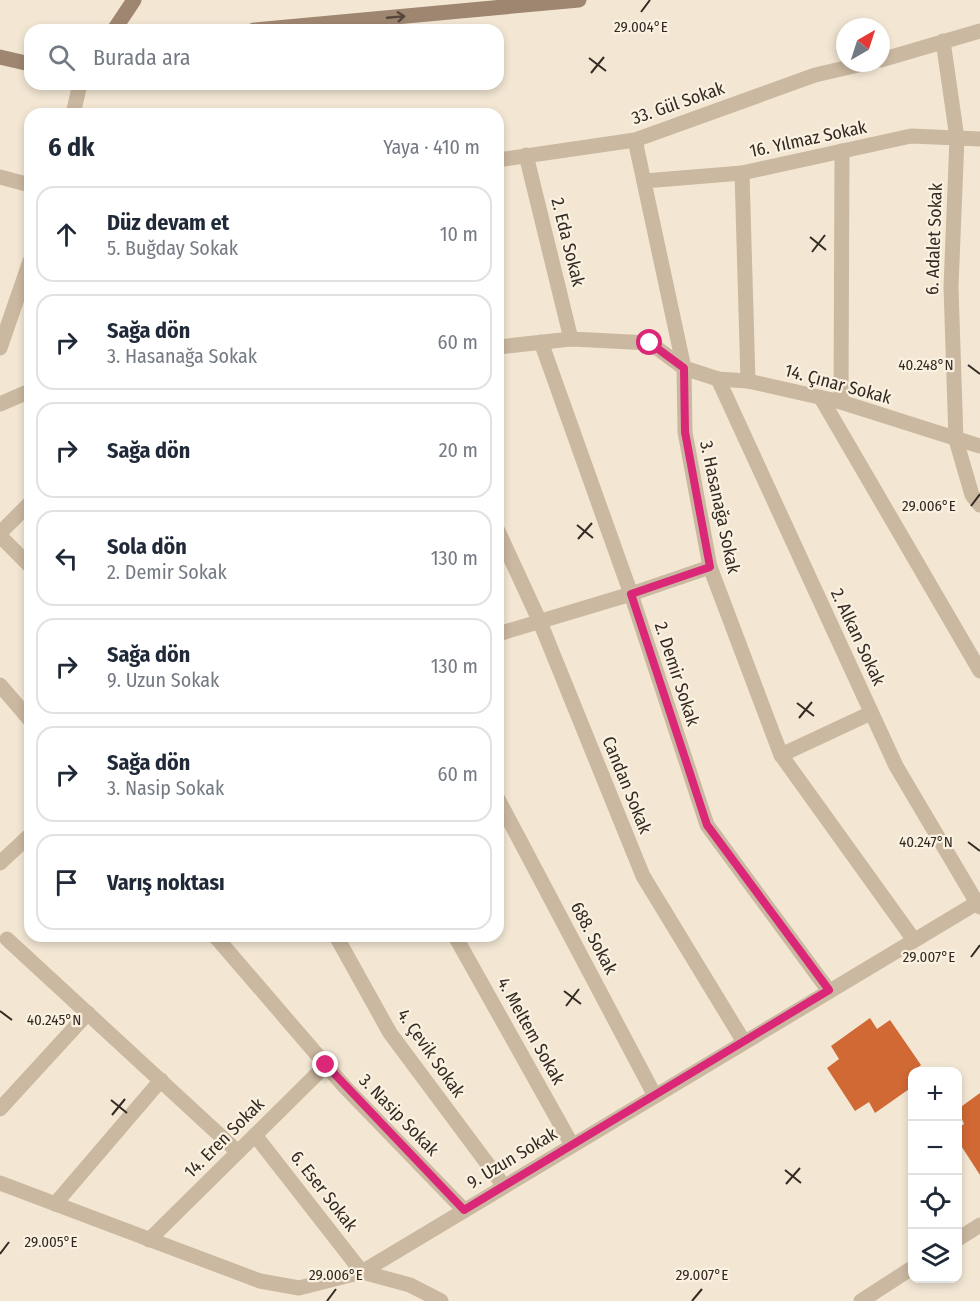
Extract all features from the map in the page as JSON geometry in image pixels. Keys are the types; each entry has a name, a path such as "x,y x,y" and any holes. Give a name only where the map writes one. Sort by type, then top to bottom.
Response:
{"main road":[{"path":"118,24 134,0"},
{"path":"319,24 579,0"},
{"path":"0,57 24,63"}],"street":[{"path":"890,58 943,40 980,31"},
{"name":"6. Adalet Sokak","path":"943,40 957,138 951,287 956,440 972,495 980,505"},
{"name":"33. Gül Sokak","path":"504,159 635,140 815,75 836,70"},
{"path":"74,108 79,90"},
{"name":"16. Yılmaz Sokak","path":"644,181 742,173 911,136 980,139"},
{"name":"3. Hasanağa Sokak","path":"635,140 684,368 685,432 710,567 781,755 914,940"},
{"path":"841,402 843,151"},
{"name":"2. Eda Sokak","path":"526,155 571,339"},
{"path":"742,173 748,381"},
{"path":"0,177 24,183"},
{"path":"0,348 24,279"},
{"path":"0,297 16,302"},
{"name":"14. Çınar Sokak","path":"504,346 571,339 650,343 684,368 718,379 748,381 841,402 980,446"},
{"name":"2. Demir Sokak","path":"541,342 631,594 707,825 829,990"},
{"name":"2. Alkan Sokak","path":"718,379 896,765 979,904"},
{"path":"0,404 24,394"},
{"path":"821,398 980,671"},
{"path":"24,509 0,534 24,560"},
{"name":"Candan Sokak","path":"504,544 540,622 643,876 744,1041"},
{"path":"504,632 631,594 710,567"},
{"path":"0,685 24,713"},
{"path":"781,755 871,713"},
{"name":"688. Sokak","path":"504,810 655,1096"},
{"path":"3,853 24,839"},
{"name":"9. Uzun Sokak","path":"0,1183 260,1281 301,1294 362,1272 829,990 979,904"},
{"path":"2,939 88,1013 238,1152"},
{"name":"3. Nasip Sokak","path":"220,942 326,1065 464,1210"},
{"name":"4. Çevik Sokak","path":"339,942 390,1033 504,1186"},
{"name":"4. Meltem Sokak","path":"458,942 572,1145"},
{"path":"0,1109 88,1013"},
{"name":"14. Eren Sokak","path":"149,1240 326,1065"},
{"path":"55,1204 161,1080"},
{"name":"6. Eser Sokak","path":"255,1135 362,1272"},
{"path":"962,1236 980,1225"},
{"path":"861,1301 908,1271"},
{"path":"362,1272 410,1285 441,1301"}],"building":[{"path":"870,1018 877,1029 890,1020 921,1065 908,1067 908,1090 875,1113 869,1102 855,1111 827,1068 839,1059 831,1046"},
{"path":"980,1093 980,1175 962,1147 962,1125 964,1124 962,1106"}],"route":[{"path":"326,1065 464,1210 829,990 707,825 631,594 710,567 685,432 684,368 650,343"}]}
